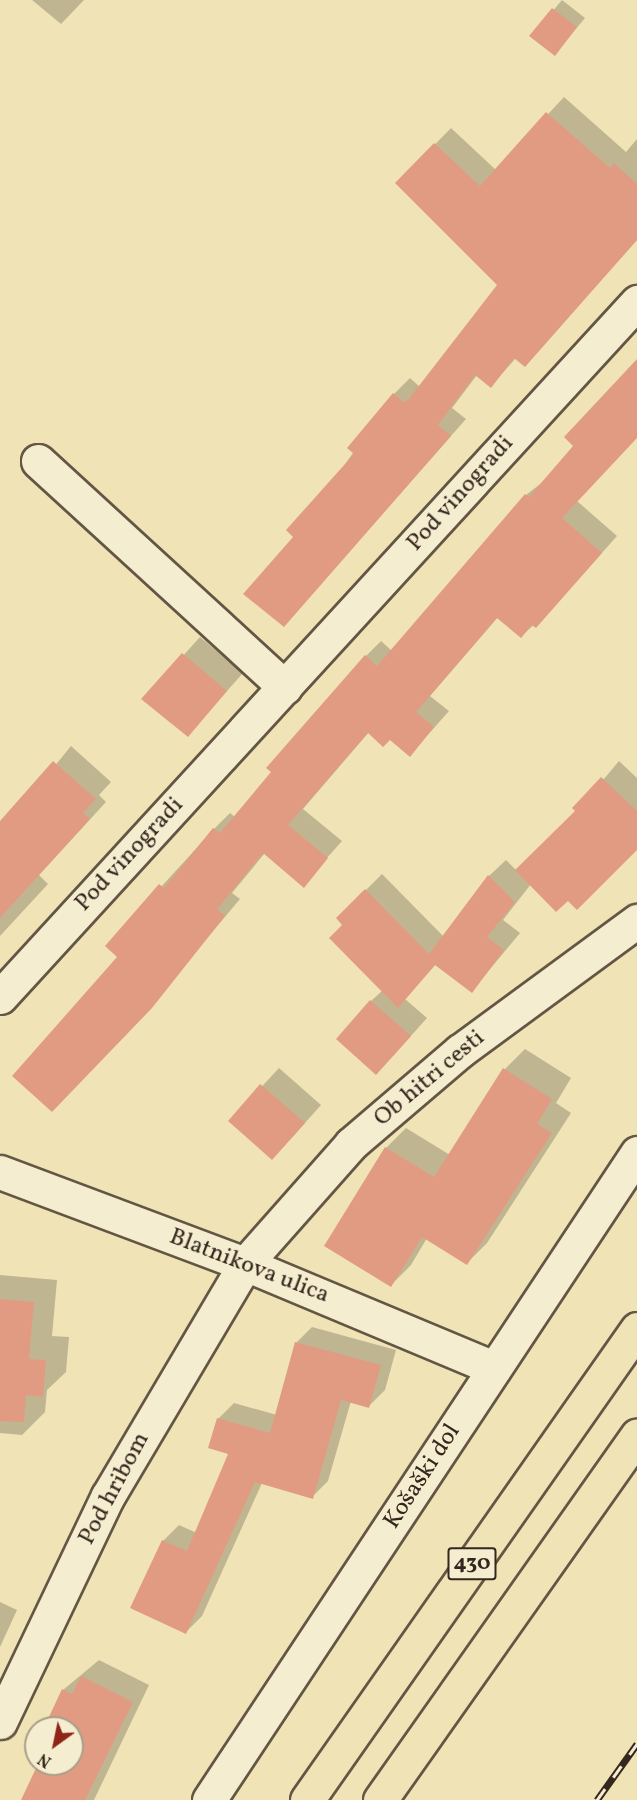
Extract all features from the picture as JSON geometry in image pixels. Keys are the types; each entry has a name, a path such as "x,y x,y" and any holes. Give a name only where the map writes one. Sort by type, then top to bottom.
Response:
{"highway":[{"name":"430","path":"308,1800 637,1329"},
{"name":"430","path":"380,1800 637,1436"}],"street":[{"name":"Pod vinogradi","path":"0,997 637,302"},
{"path":"38,461 285,687"},
{"name":"Ob hitri cesti","path":"246,1264 351,1144 460,1051 637,921"},
{"name":"Košaški dol","path":"208,1800 637,1153"},
{"name":"Blatnikova ulica","path":"0,1172 246,1264 495,1368"},
{"name":"Pod hribom","path":"0,1722 108,1496 246,1264"}],"building":[{"path":"552,8 577,27 555,56 529,36"},
{"path":"546,112 610,168 614,163 637,184 637,240 525,367 514,358 491,388 475,375 438,425 451,436 284,627 243,594 293,537 286,530 354,454 347,448 393,393 404,402 408,400 497,285 395,183 434,143 480,186"},
{"path":"637,359 637,438 562,518 602,553 536,628 532,625 521,638 497,618 416,712 434,727 410,757 390,740 383,747 368,733 288,825 328,858 304,888 263,853 217,909 225,916 152,1008 52,1112 12,1076 117,957 105,946 159,884 164,888 213,828 220,833 271,772 266,768 365,655 377,666 525,494 529,497 573,446 564,437"},
{"path":"182,653 227,691 188,737 141,699"},
{"path":"53,761 96,799 83,813 90,819 0,918 0,821"},
{"path":"601,777 637,811 637,850 577,910 568,901 556,912 515,870 575,811 572,808"},
{"path":"488,875 515,902 487,937 504,950 472,993 435,965 398,1008 329,938 342,925 336,918 365,889 429,954"},
{"path":"370,1000 411,1036 376,1075 336,1039"},
{"path":"503,1068 552,1099 537,1124 552,1133 467,1265 422,1237 391,1287 324,1246 385,1147 434,1177"},
{"path":"260,1084 305,1123 272,1160 228,1121"},
{"path":"0,1299 34,1302 29,1359 46,1360 43,1397 26,1395 24,1422 0,1421"},
{"path":"295,1342 381,1365 369,1408 341,1400 313,1499 255,1482 186,1634 130,1608 162,1540 187,1551 228,1454 208,1448 217,1418 270,1433"},
{"path":"81,1676 133,1702 85,1800 21,1800 32,1776 84,1776 84,1716 49,1716 62,1689 72,1694"}],"railway":[{"path":"597,1800 637,1744"}]}
